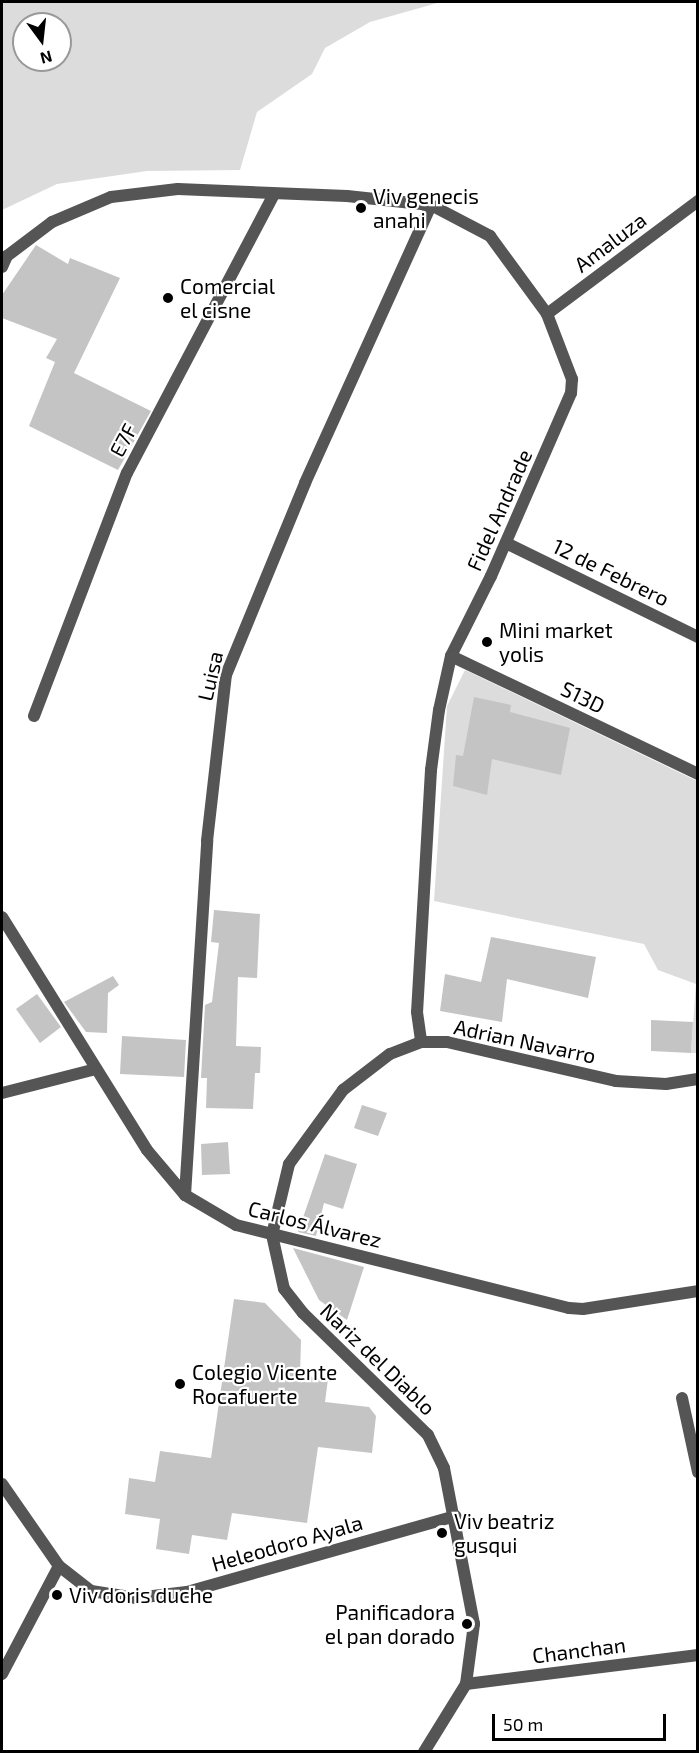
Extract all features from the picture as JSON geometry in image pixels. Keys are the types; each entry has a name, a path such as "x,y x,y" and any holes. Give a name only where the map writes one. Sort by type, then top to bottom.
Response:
{"street":[{"name":"Fidel Andrade","path":"2,267 7,256 52,222 111,197 178,189 273,196 348,196 431,205 490,236 547,314 572,386 506,543 452,656 431,770 417,1012 421,1042"},
{"name":"E7F","path":"34,716 128,473 273,196"},
{"name":"Amaluza","path":"547,314 697,201"},
{"name":"Luisa","path":"184,1195 207,842 226,675 305,483 431,205"},
{"name":"12 de Febrero","path":"506,543 698,637"},
{"name":"S13D","path":"452,656 698,774"},
{"name":"Carlos Álvarez","path":"2,917 147,1150 184,1195 236,1225 569,1308 584,1309 698,1290"},
{"name":"Adrian Navarro","path":"272,1235 289,1164 315,1124 343,1090 390,1054 421,1042 447,1042 616,1081 666,1084 698,1079"},
{"path":"2,1093 96,1069"},
{"name":"Nariz del Diablo","path":"272,1235 284,1289 303,1313 428,1435 444,1468 474,1624 466,1684 424,1752"},
{"path":"682,1398 698,1472"},
{"name":"Heleodoro Ayala","path":"2,1484 59,1566 91,1591 146,1597 187,1592 455,1516"},
{"path":"2,1674 59,1566"},
{"name":"Chanchan","path":"466,1684 698,1655"}],"shaded area":[{"path":"2,2 441,2 370,22 325,48 312,74 257,112 240,170 147,171 57,184 2,210"},
{"path":"465,670 697,781 697,1053 691,1053 696,984 658,970 644,944 434,901 447,706"}],"building":[{"path":"36,245 68,264 70,258 120,278 74,373 151,411 118,470 29,426 55,362 46,358 57,339 2,318 2,295"},
{"path":"474,697 511,705 510,712 570,728 561,775 492,759 487,795 453,786 456,755 463,756"},
{"path":"214,910 260,914 257,978 238,977 236,1046 261,1047 260,1073 255,1073 253,1109 206,1108 207,1078 201,1078 205,1005 212,1002 219,943 211,942"},
{"path":"491,937 596,957 588,998 507,979 502,1022 440,1011 445,974 481,982"},
{"path":"113,976 119,985 108,993 107,1033 86,1032 64,1002"},
{"path":"37,994 61,1027 40,1043 16,1009"},
{"path":"651,1020 693,1022 691,1053 651,1051"},
{"path":"122,1036 186,1040 184,1077 120,1074"},
{"path":"362,1105 387,1113 378,1136 354,1128"},
{"path":"228,1142 230,1174 202,1175 201,1144"},
{"path":"325,1154 357,1164 343,1209 324,1203 316,1236 298,1232"},
{"path":"293,1248 364,1267 347,1320 319,1300"},
{"path":"234,1299 265,1303 301,1340 300,1375 328,1379 325,1402 369,1407 376,1416 372,1453 318,1447 307,1523 232,1513 227,1540 192,1535 189,1554 156,1549 160,1519 125,1514 129,1478 155,1482 160,1451 211,1458"}],"place":[{"name":"Viv genecis anahi","path":"361,208"},
{"name":"Comercial el cisne","path":"168,298"},
{"name":"Mini market yolis","path":"487,642"},
{"name":"Colegio Vicente Rocafuerte","path":"180,1384"},
{"name":"Viv beatriz gusqui","path":"442,1533"},
{"name":"Viv doris duche","path":"57,1595"},
{"name":"Panificadora el pan dorado","path":"467,1624"}]}
